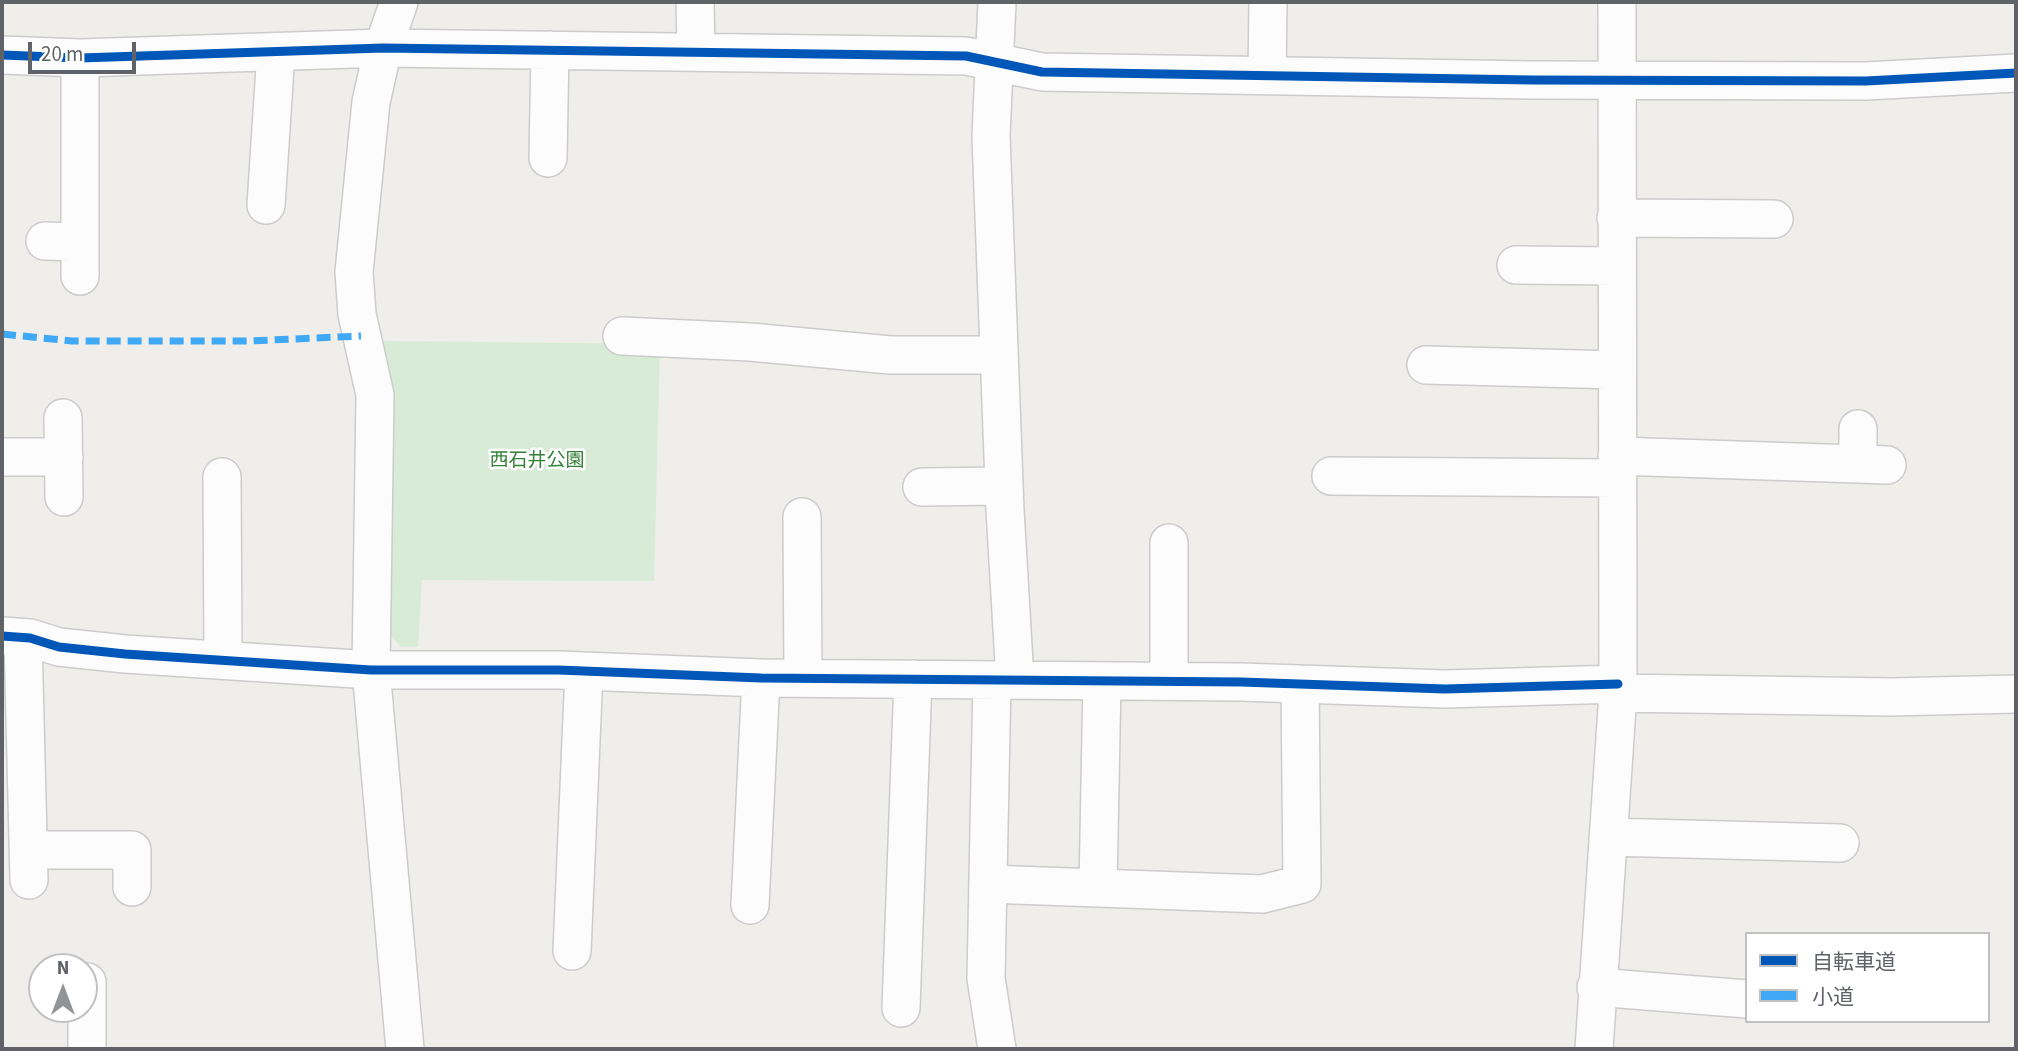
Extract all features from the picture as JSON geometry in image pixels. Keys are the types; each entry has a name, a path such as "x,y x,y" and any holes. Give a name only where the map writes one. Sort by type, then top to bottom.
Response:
{"street":[{"path":"399,2 383,48 370,103 354,272 357,314 375,395 377,419 370,670 405,1049"},
{"path":"695,2 696,52"},
{"path":"997,1049 986,978 988,884 1004,680 1004,486 991,136 997,65 998,2"},
{"path":"1267,76 1268,2"},
{"path":"1594,1049 1596,987 1618,689 1616,2"},
{"path":"2,55 80,58 383,48 966,56 997,65 1042,72 1615,81 1866,81 2016,73"},
{"path":"548,158 550,50"},
{"path":"266,205 276,52"},
{"path":"68,253 80,58"},
{"path":"1616,218 1774,219"},
{"path":"1516,265 1616,266"},
{"path":"622,336 750,342 890,355 999,355"},
{"path":"1426,365 1617,370"},
{"path":"63,418 64,497"},
{"path":"1331,476 1617,467 1868,453"},
{"path":"2,457 64,457"},
{"path":"222,477 223,660"},
{"path":"922,487 1004,486"},
{"path":"802,517 803,678"},
{"path":"1169,543 1169,681"},
{"path":"132,887 132,850 29,865 12,637 73,649 370,670 584,671 761,678 1169,681 1891,697 2016,695"},
{"path":"572,951 584,671"},
{"path":"750,905 761,678"},
{"path":"901,1008 913,679"},
{"path":"1098,888 1102,681"},
{"path":"988,884 1262,894 1302,884 1300,684"},
{"path":"1608,837 1840,843"},
{"path":"1596,987 1745,999"},
{"path":"87,1023 87,1049"}],"green space":[{"name":"西石井公園","path":"383,341 660,344 654,581 422,580 418,647 401,647 383,627 389,386"}],"marked path":[{"path":"2,334 72,341 249,341 361,336"}],"cycle path":[{"path":"2,55 80,58 383,48 966,56 1042,72 1532,80 1866,81 2016,73"},
{"path":"2,636 30,638 59,647 125,654 371,670 558,670 761,678 1241,682 1445,689 1618,684"}]}
